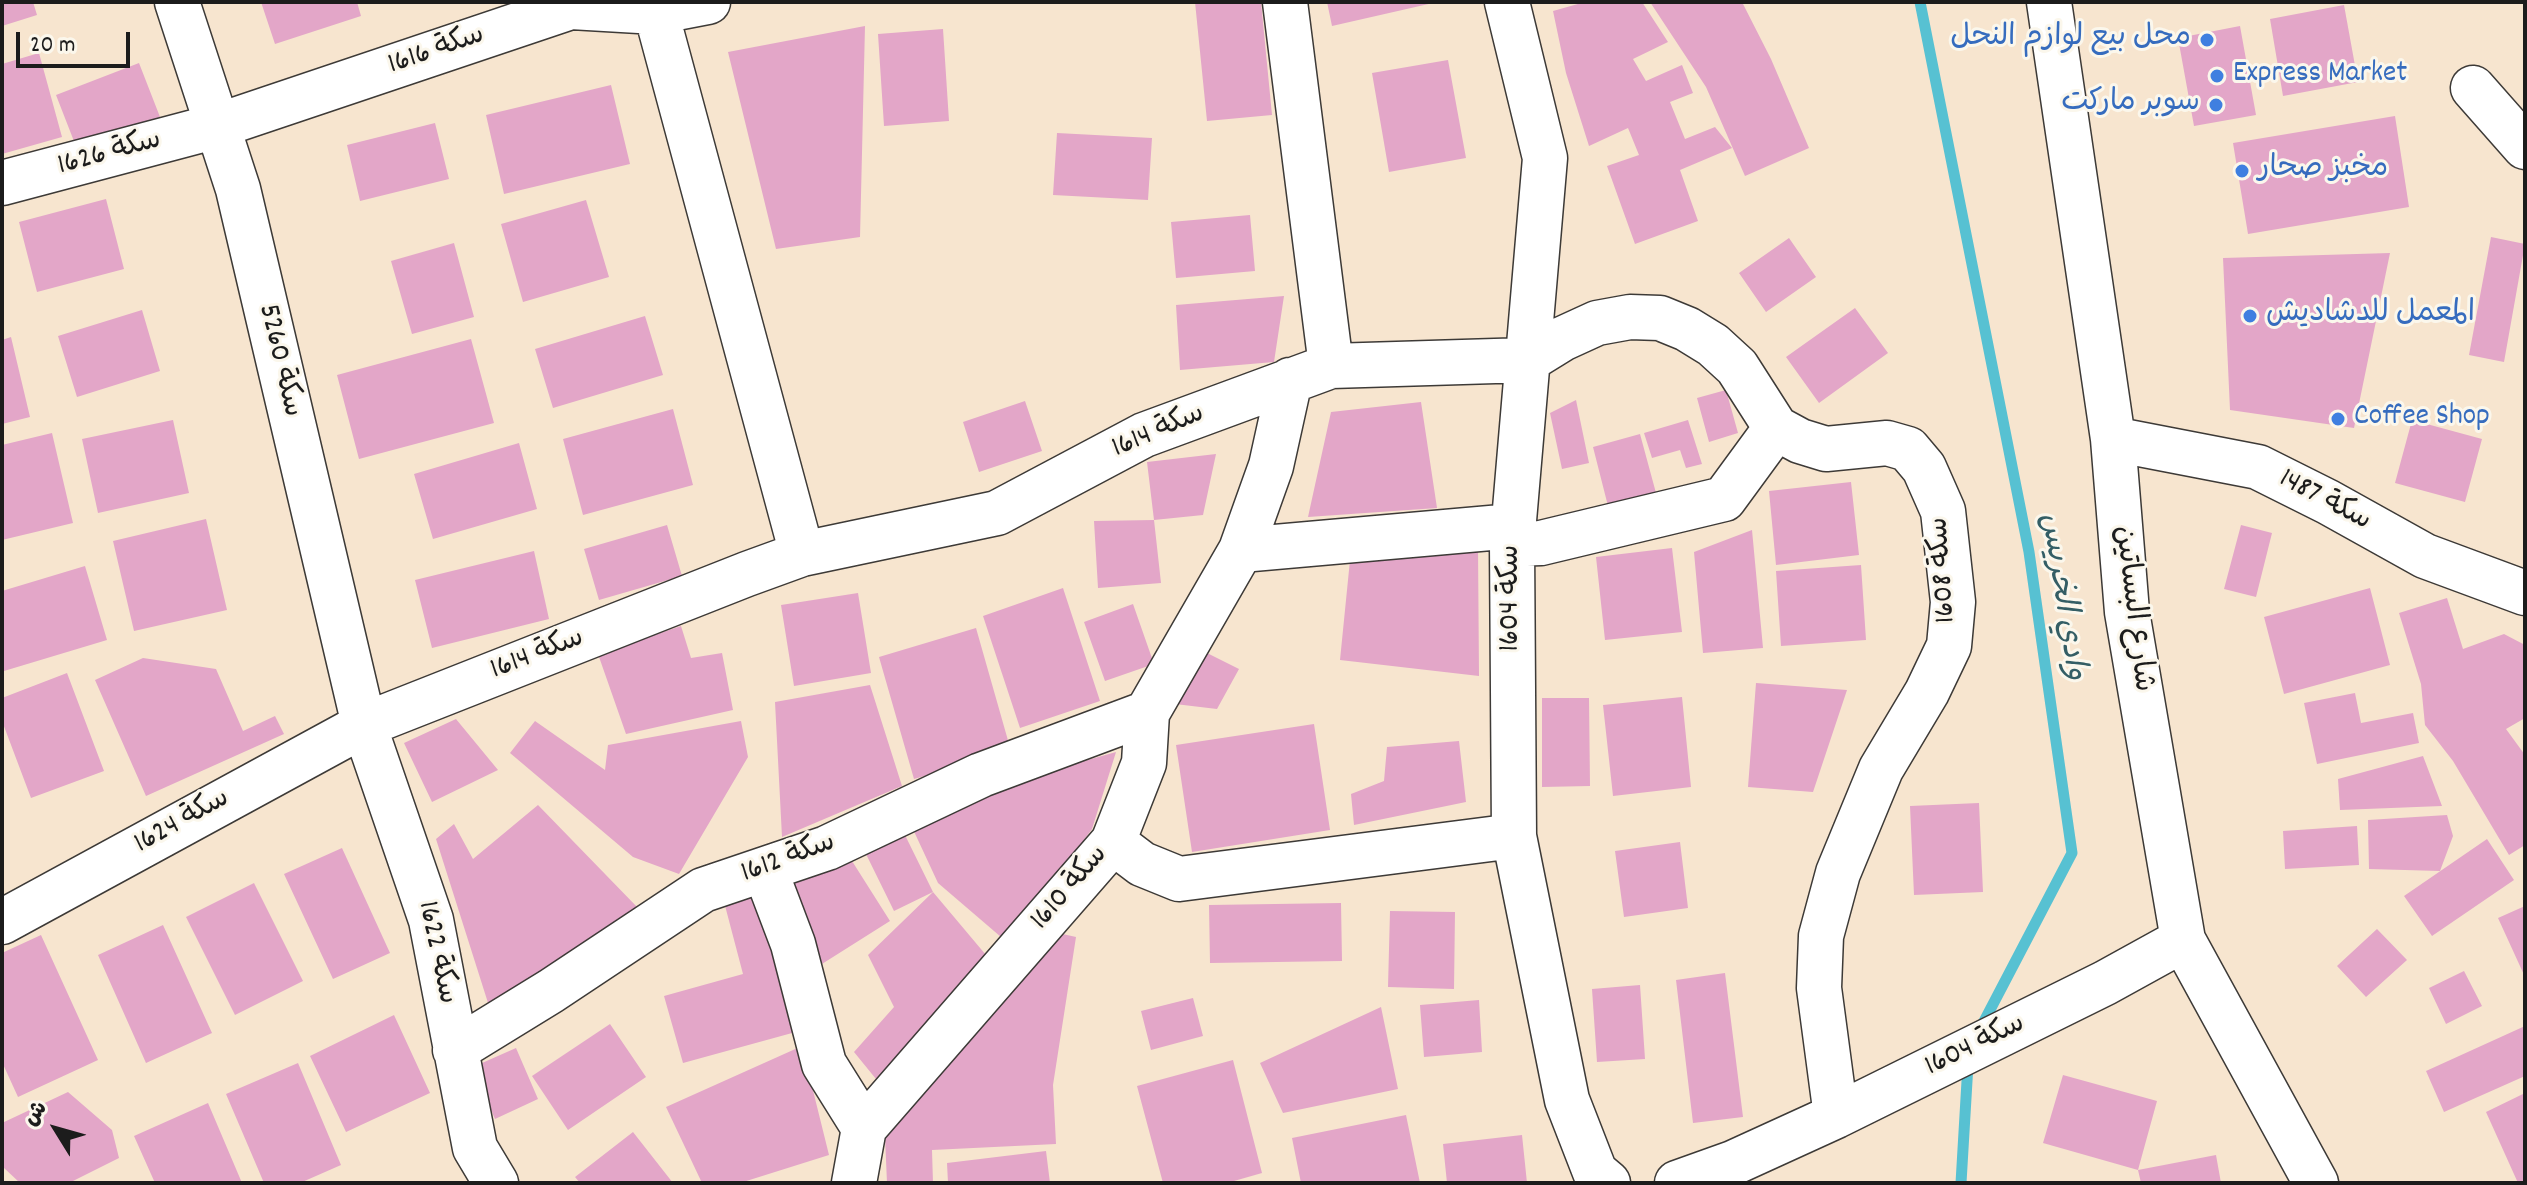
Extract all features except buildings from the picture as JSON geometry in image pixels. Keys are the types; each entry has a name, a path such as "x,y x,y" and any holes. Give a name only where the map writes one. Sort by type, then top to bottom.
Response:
{"street":[{"name":"سكة 5260","path":"177,2 238,189 364,725"},
{"name":"سكة 1616","path":"217,126 570,5 656,12 708,2"},
{"path":"1285,2 1331,366"},
{"name":"سكة 1604","path":"1507,2 1545,158 1513,535 1514,836 1567,1100 1595,1172 1608,1183"},
{"name":"شارع البساتين","path":"2049,2 2113,439 2127,612 2183,940 2316,1183"},
{"path":"656,12 802,554"},
{"path":"2473,88 2525,147"},
{"name":"سكة 1626","path":"2,183 217,126"},
{"path":"1241,550 1513,535 1541,543 1724,499 1776,428 1737,367 1713,345 1687,329 1660,318 1630,317 1597,323 1562,339 1528,360"},
{"name":"سكة 1614","path":"364,725 802,554 997,513 1144,435 1331,366 1528,360"},
{"name":"سكة 1610","path":"864,1128 1113,842 1144,763 1147,713 1241,550 1271,466 1290,380"},
{"name":"سكة 1608","path":"1776,428 1800,441 1826,449 1887,443 1908,449 1924,468 1943,511 1953,602 1949,646 1927,692 1881,769 1838,873 1821,936 1819,988 1836,1116"},
{"name":"سكة 1487","path":"2113,439 2258,467 2425,556 2525,593"},
{"name":"سكة 1612","path":"455,1050 703,890 827,848 981,775 1147,713"},
{"name":"سكة 1624","path":"5,909 364,725"},
{"name":"سكة 1622","path":"364,725 431,920 481,1178"},
{"path":"1113,842 1142,864 1179,879 1514,836"},
{"path":"765,870 793,944 824,1064 864,1128 854,1183"},
{"name":"سكة 1604","path":"1677,1183 1733,1163 1836,1116 2105,983 2183,940"}],"waterway":[{"name":"وادي الخريس","path":"1920,2 2029,552 2072,853 1980,1029"},
{"name":"وادي الخريس","path":"1961,1183 1968,1064"}],"place":[{"name":"محل بيع لوازم النحل","path":"2207,40"},
{"name":"Express Market","path":"2217,76"},
{"name":"سوبر ماركت","path":"2216,105"},
{"name":"مخبز صحار","path":"2242,171"},
{"name":"المعمل للدشاديش","path":"2250,316"},
{"name":"Coffee Shop","path":"2338,419"}]}
